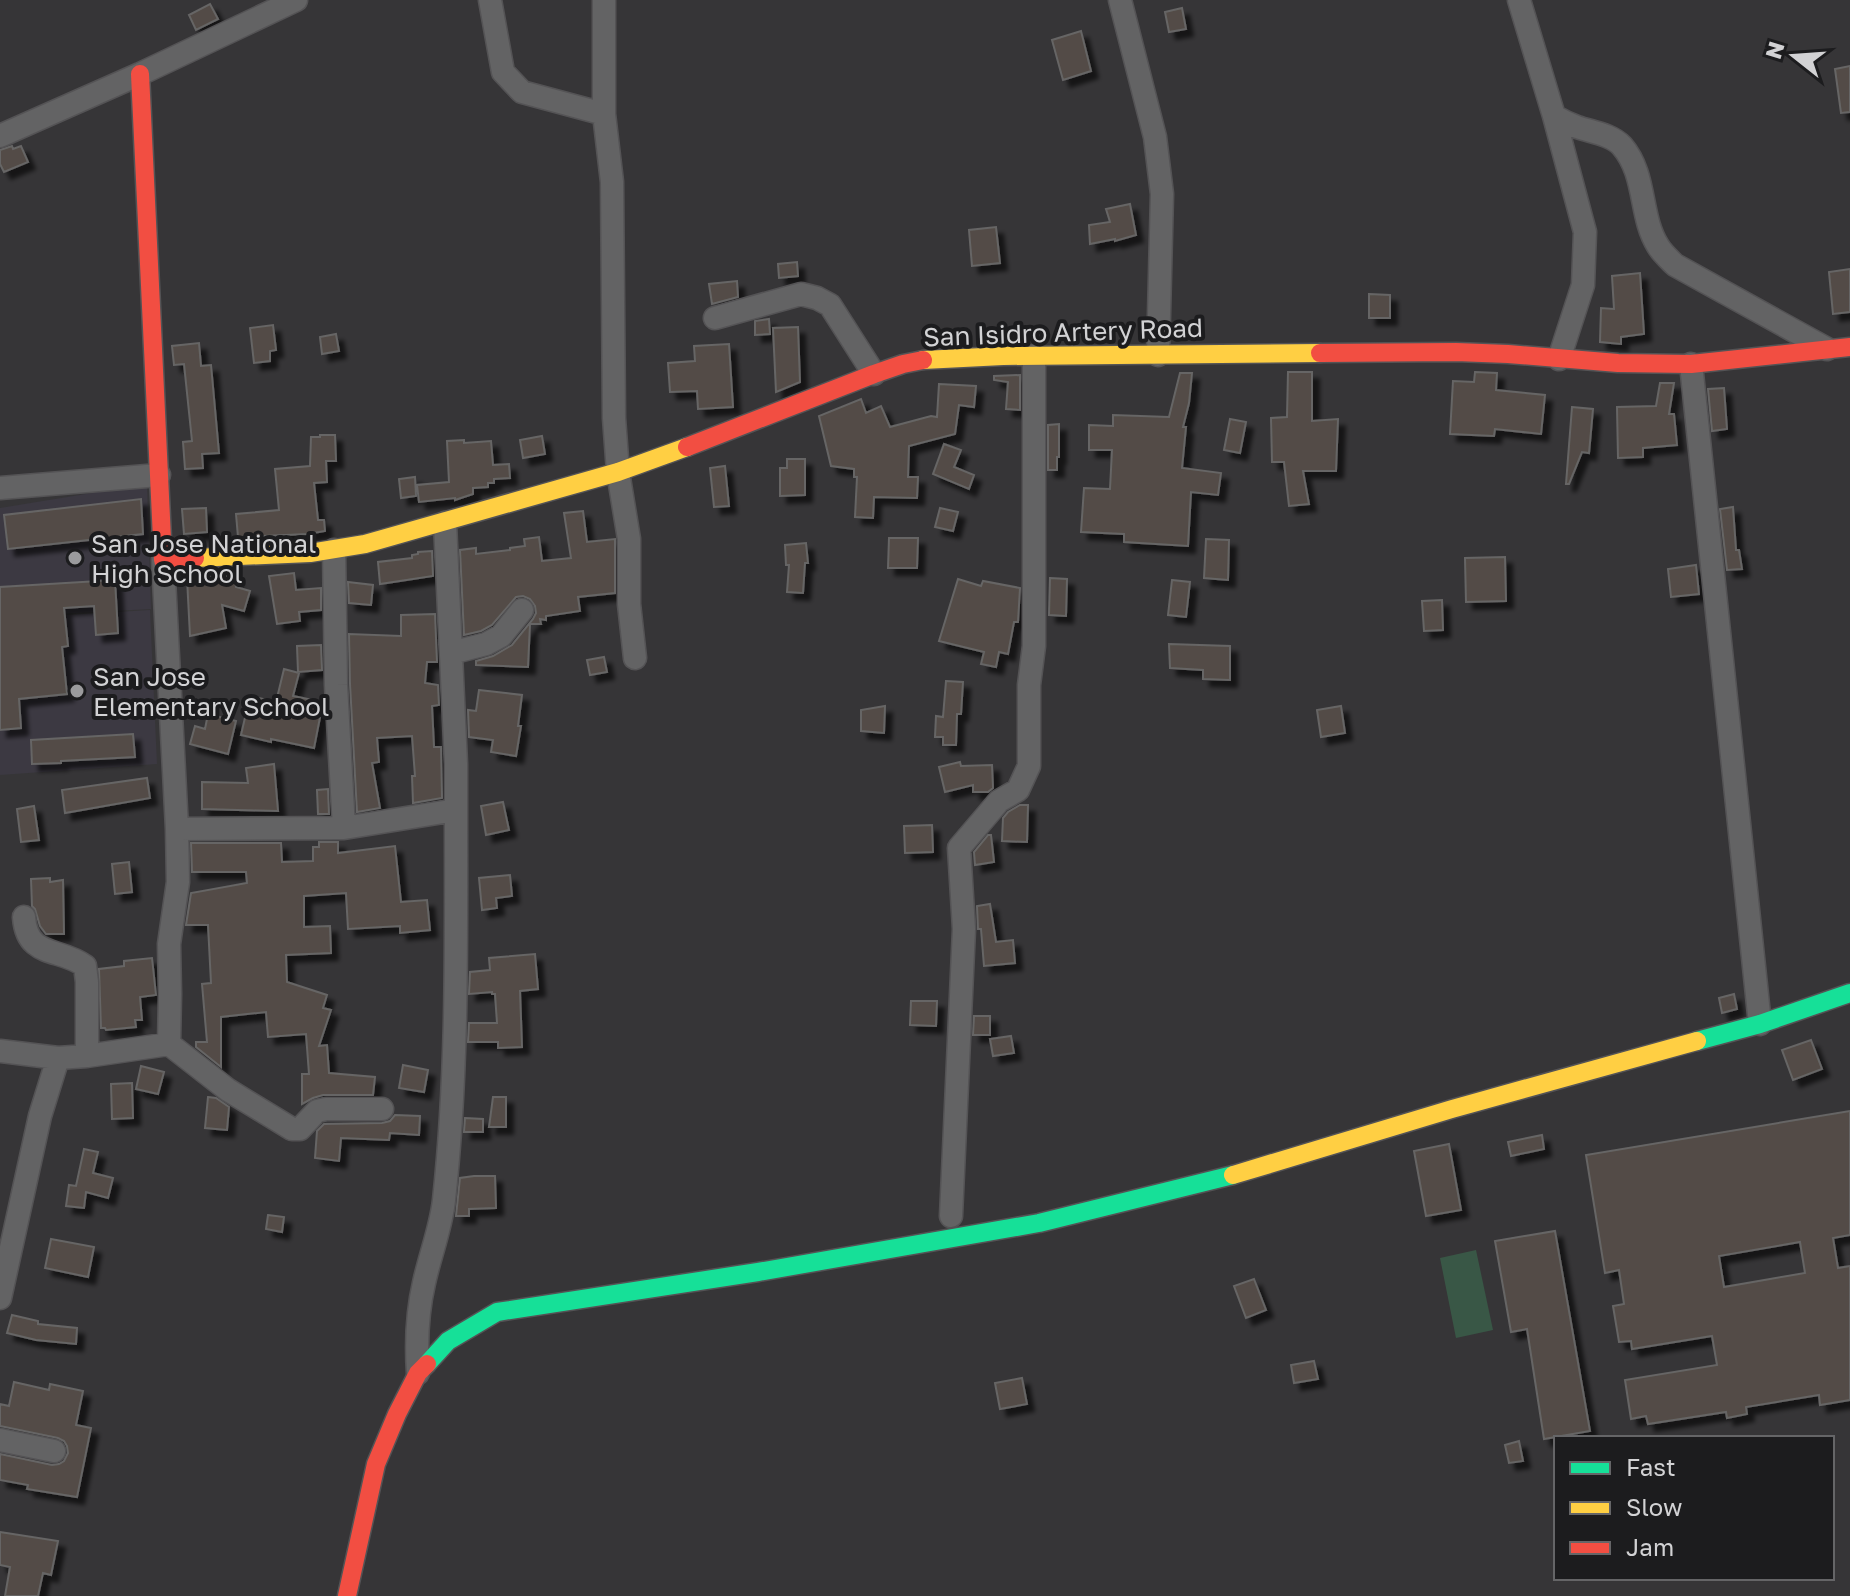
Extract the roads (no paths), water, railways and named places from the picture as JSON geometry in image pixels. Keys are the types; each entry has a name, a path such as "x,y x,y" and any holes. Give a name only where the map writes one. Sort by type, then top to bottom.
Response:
{"street":[{"path":"0,136 296,0"},
{"path":"490,0 503,72 522,92 604,114"},
{"path":"604,0 604,114 612,182 614,418 618,472 629,539 629,604 635,658"},
{"path":"1120,0 1155,137 1162,194 1158,355"},
{"path":"1519,0 1585,232 1583,285 1559,359"},
{"path":"140,74 177,829 178,882 169,944 169,1044"},
{"path":"1554,116 1622,145 1635,167 1649,226 1658,248 1675,265 1827,349"},
{"path":"715,318 801,294 817,298 830,305 874,374"},
{"name":"San Isidro Artery Road","path":"163,560 334,550 445,523 618,472 874,374 924,360 1456,352 1618,363 1691,364 1850,347"},
{"path":"951,1216 964,929 959,848 999,801 1018,790 1029,766 1029,685 1034,646 1034,356"},
{"path":"1691,364 1760,1024"},
{"path":"0,488 159,475"},
{"path":"418,1373 416,1344 423,1286 444,1204 456,990 456,810 445,523"},
{"path":"334,550 336,685 344,828"},
{"path":"451,653 486,644 501,636 522,610"},
{"path":"177,829 344,828 456,810"},
{"path":"24,917 25,930 33,942 85,966 87,1056"},
{"path":"347,1596 376,1464 418,1373 448,1341 497,1312 758,1272 1039,1223 1240,1173 1452,1109 1760,1024 1850,993"},
{"path":"0,1051 58,1058 169,1044 228,1090 292,1129 300,1129 317,1111 326,1109 382,1109"},
{"path":"0,1298 40,1116 58,1058"},
{"path":"0,1440 54,1451"}],"place":[{"name":"San Jose National High School","path":"75,558"},
{"name":"San Jose Elementary School","path":"77,691"}]}
